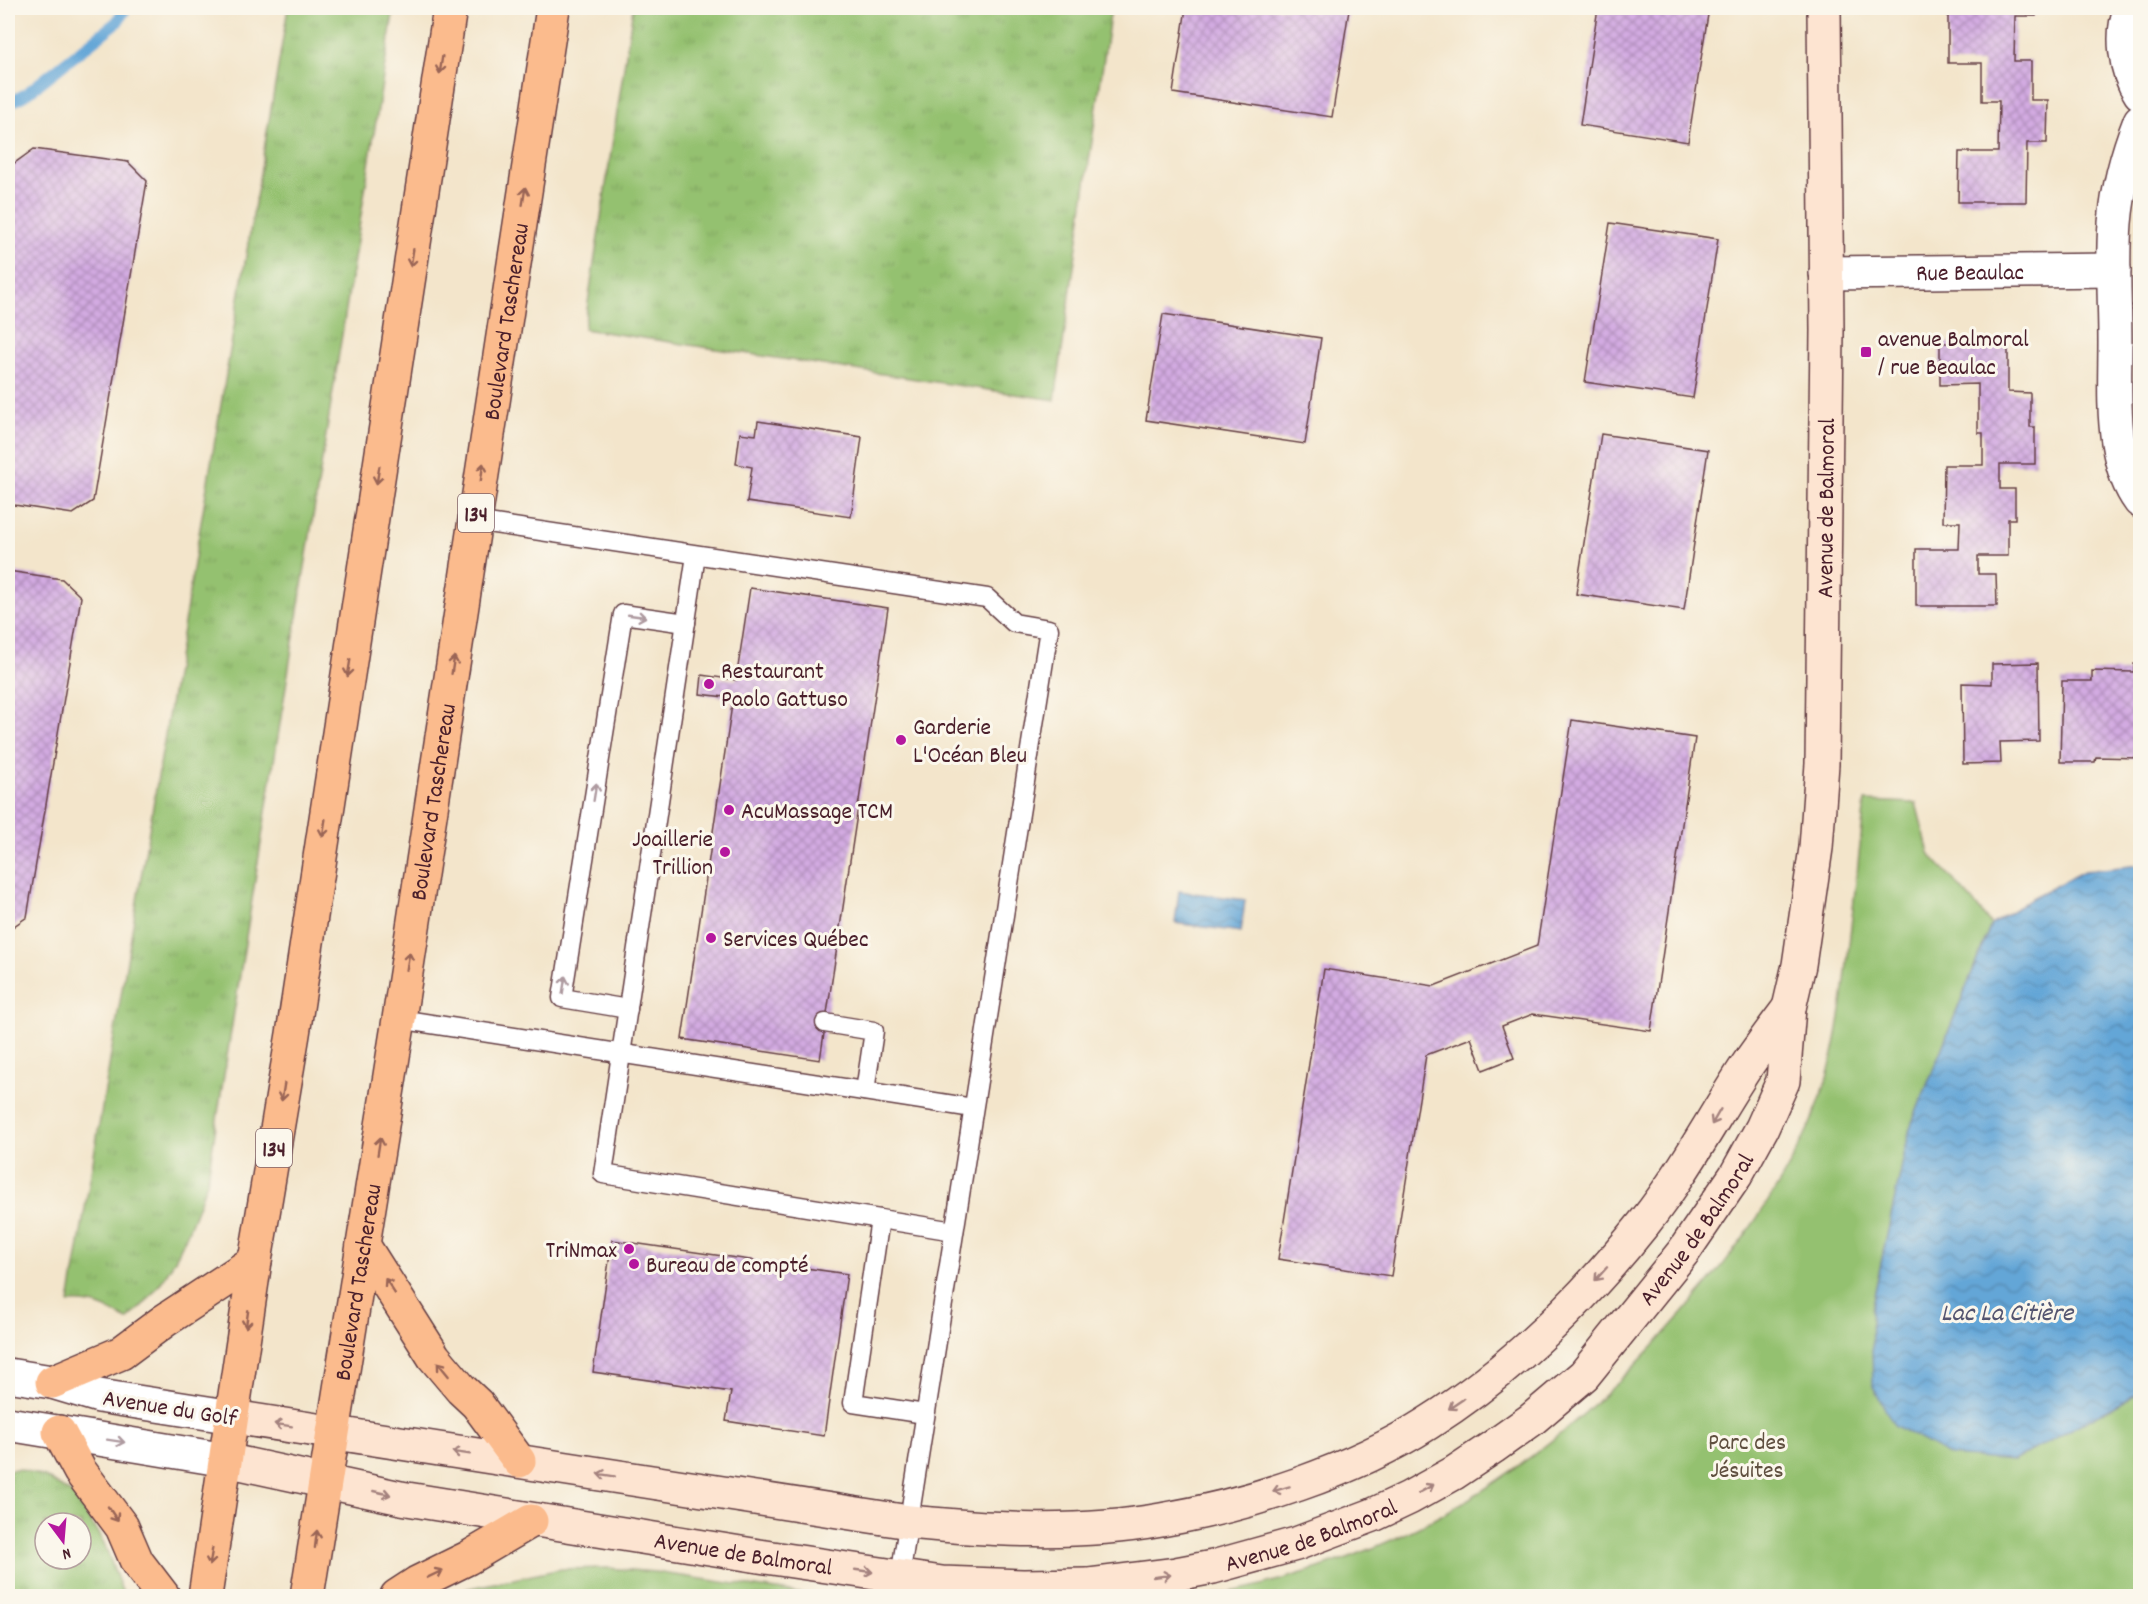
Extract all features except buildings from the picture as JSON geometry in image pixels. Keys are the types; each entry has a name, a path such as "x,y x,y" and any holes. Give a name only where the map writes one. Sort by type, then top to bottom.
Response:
{"main road":[{"name":"134","path":"205,1596 450,8"},
{"name":"Boulevard Taschereau","path":"307,1596 399,1019 552,8"},
{"path":"363,1245 434,1358 477,1404 519,1461"},
{"path":"52,1382 122,1353 164,1321 255,1262"},
{"path":"58,1432 80,1471 122,1527 137,1562 163,1596"},
{"path":"397,1596 417,1582 468,1558 531,1521"}],"street":[{"name":"Avenue de Balmoral","path":"325,1480 401,1498 531,1521 942,1582 984,1586 1088,1585 1176,1574 1250,1558 1336,1530 1408,1498 1455,1473 1532,1420 1584,1376 1684,1251 1736,1175 1775,1102 1783,1081 1789,1008 1801,954 1816,848 1822,764 1826,273 1824,8"},
{"path":"2131,8 2126,29 2126,49 2129,68 2140,93"},
{"path":"2140,122 2121,184 2115,222 2114,270 2118,442 2124,466 2140,501"},
{"name":"Rue Beaulac","path":"1826,273 2114,270"},
{"name":"Avenue de Balmoral","path":"334,1432 909,1522 980,1528 1033,1529 1161,1521 1246,1500 1342,1467 1426,1424 1464,1399 1566,1312 1620,1254 1665,1196 1712,1125 1746,1067 1789,1008"},
{"name":"Avenue du Golf","path":"8,1375 52,1382 99,1396 334,1432"},
{"name":"Avenue du Golf","path":"8,1424 226,1460 325,1480"}],"lane":[{"path":"474,521 987,598 1014,624 1049,629 900,1576"},
{"path":"696,555 603,1174 954,1231"},
{"path":"628,1009 562,998 622,614 686,623"},
{"path":"399,1019 973,1108"},
{"path":"825,1023 874,1031 865,1091"},
{"path":"880,1219 853,1403 925,1414"}],"green space":[{"path":"288,8 394,8 207,1182 193,1221 167,1274 142,1306 127,1320 100,1306 69,1303"},
{"path":"633,8 1111,8 1055,400 584,329"},
{"name":"Parc des Jésuites","path":"1865,801 1916,803 1929,853 1991,925 1910,1128 1871,1310 2013,1461 2140,1392 2140,1596 1214,1596 1266,1584 1346,1559 1421,1526 1502,1478 1576,1421 1611,1389 1676,1322 1706,1286 1777,1188 1818,1106 1827,1078 1842,1007"},
{"path":"19,1469 45,1477 74,1495 84,1511 33,1511 33,1571 93,1571 93,1525 104,1543 124,1596 8,1596 8,1470"},
{"path":"607,1568 655,1572 817,1596 450,1596 461,1590 561,1569"}],"water":[{"name":"Lac La Citière","path":"2140,865 2140,1392 2013,1461 1950,1456 1894,1425 1873,1387 1871,1310 1910,1128 1991,925 2032,898 2084,871"},
{"path":"1179,891 1245,900 1241,932 1175,923"}],"waterway":[{"path":"8,104 26,94 117,22 126,8"}],"place":[{"name":"avenue Balmoral / rue Beaulac","path":"1866,352"},
{"name":"Restaurant Paolo Gattuso","path":"709,684"},
{"name":"Garderie L'Océan Bleu","path":"901,740"},
{"name":"AcuMassage TCM","path":"729,810"},
{"name":"Joaillerie Trillion","path":"725,852"},
{"name":"Services Québec","path":"711,938"},
{"name":"TriNmax","path":"629,1249"},
{"name":"Bureau de compté","path":"634,1264"}]}
